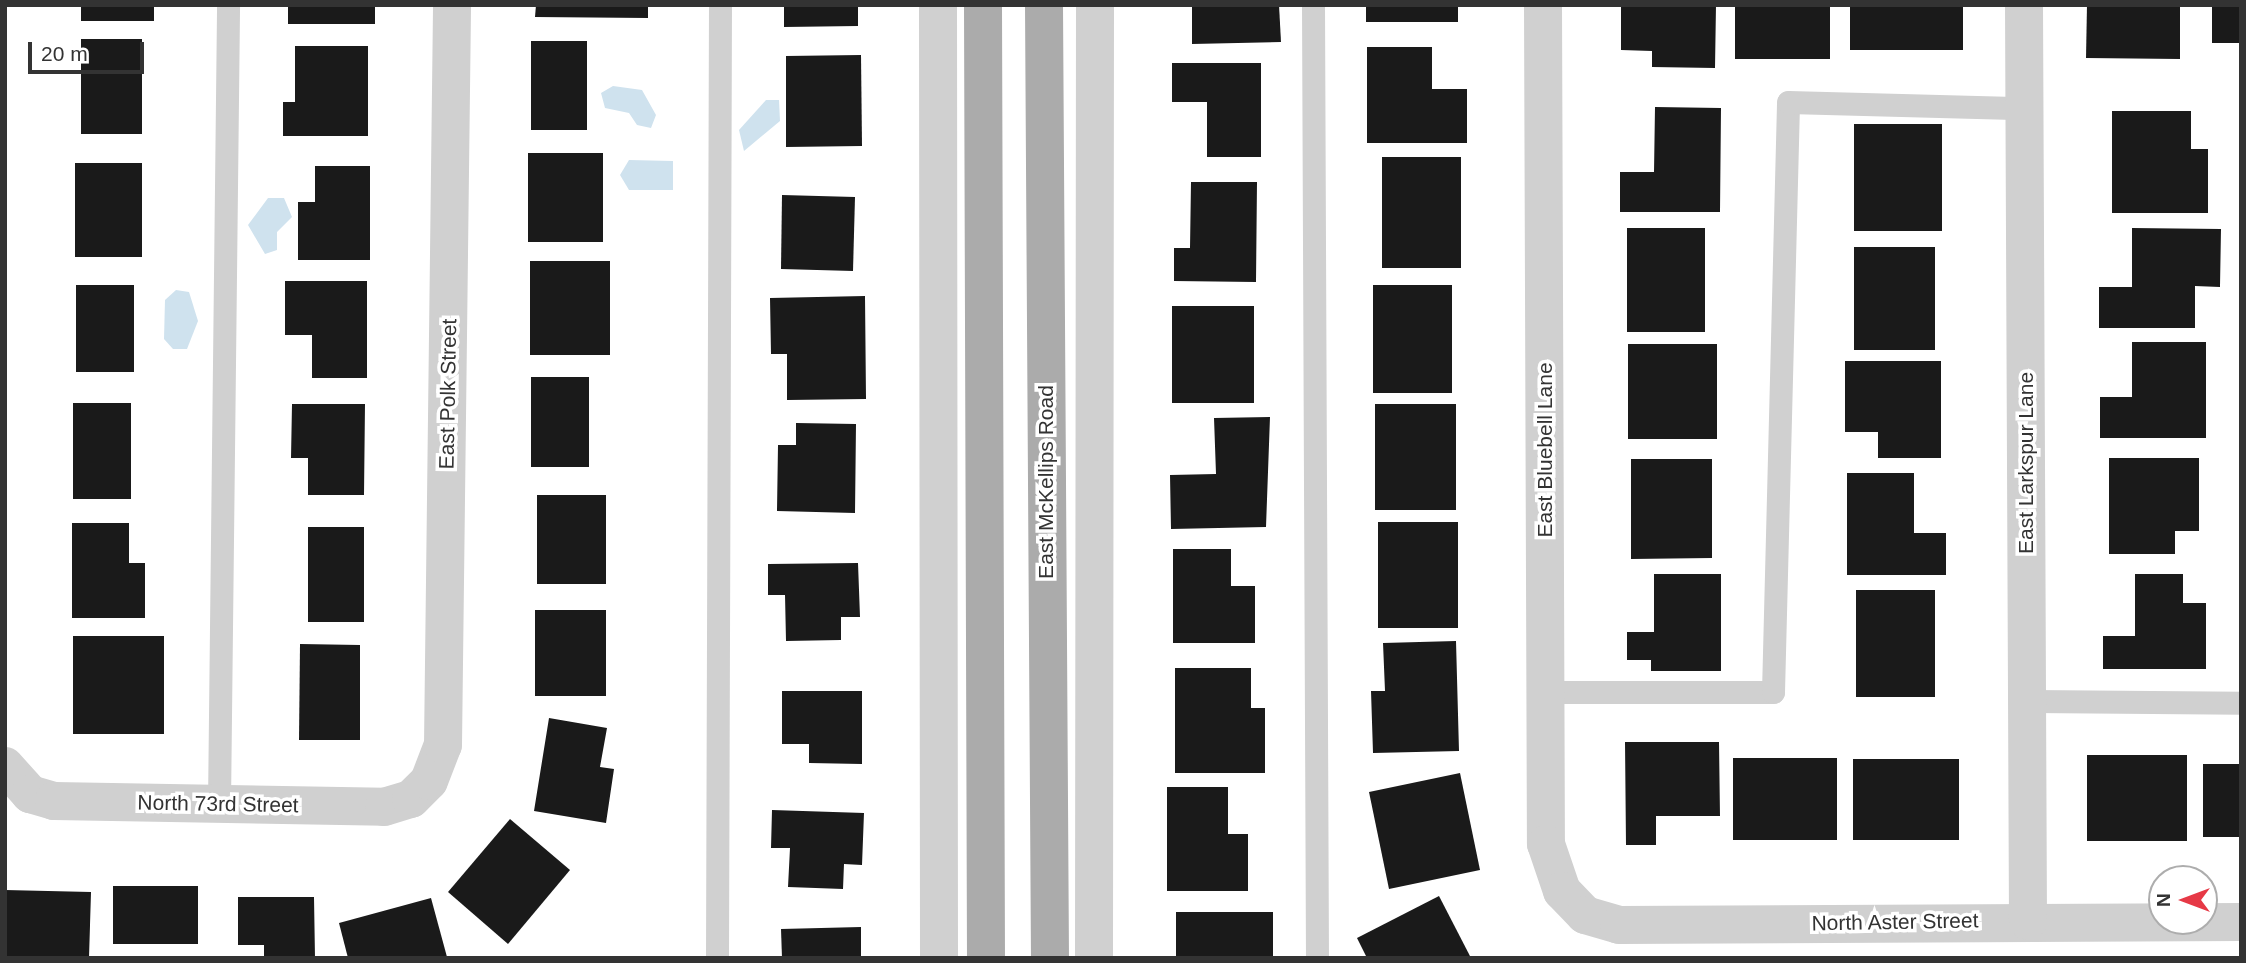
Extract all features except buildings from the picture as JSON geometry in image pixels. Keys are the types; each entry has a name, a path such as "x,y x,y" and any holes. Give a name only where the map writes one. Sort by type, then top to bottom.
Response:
{"main road":[{"path":"983,5 986,958"},
{"name":"East McKellips Road","path":"1044,5 1050,958"}],"street":[{"name":"East Polk Street","path":"429,781 443,745 452,5"},
{"path":"938,5 939,958"},
{"path":"1094,958 1095,5"},
{"name":"East Bluebell Lane","path":"1543,5 1546,844 1562,891"},
{"name":"East Larkspur Lane","path":"2024,5 2028,921"},
{"name":"North 73rd Street","path":"7,769 30,794 54,801 384,807 411,799 429,781"},
{"name":"North Aster Street","path":"1562,891 1585,915 1619,925 2241,922"}],"lane":[{"path":"219,804 228,5"},
{"path":"717,958 720,5"},
{"path":"1312,5 1317,958"},
{"path":"1546,692 1773,692 1787,102 2024,108"},
{"path":"2027,701 2241,703"}],"water":[{"path":"613,86 642,90 656,115 651,128 637,125 629,113 605,108 601,93"},
{"path":"766,100 779,100 780,121 744,151 739,130"},
{"path":"629,160 673,161 673,190 629,190 620,175"},
{"path":"268,198 284,198 292,217 277,232 277,250 265,254 248,225"},
{"path":"176,290 189,292 198,321 187,349 173,349 164,339 165,300"}]}
